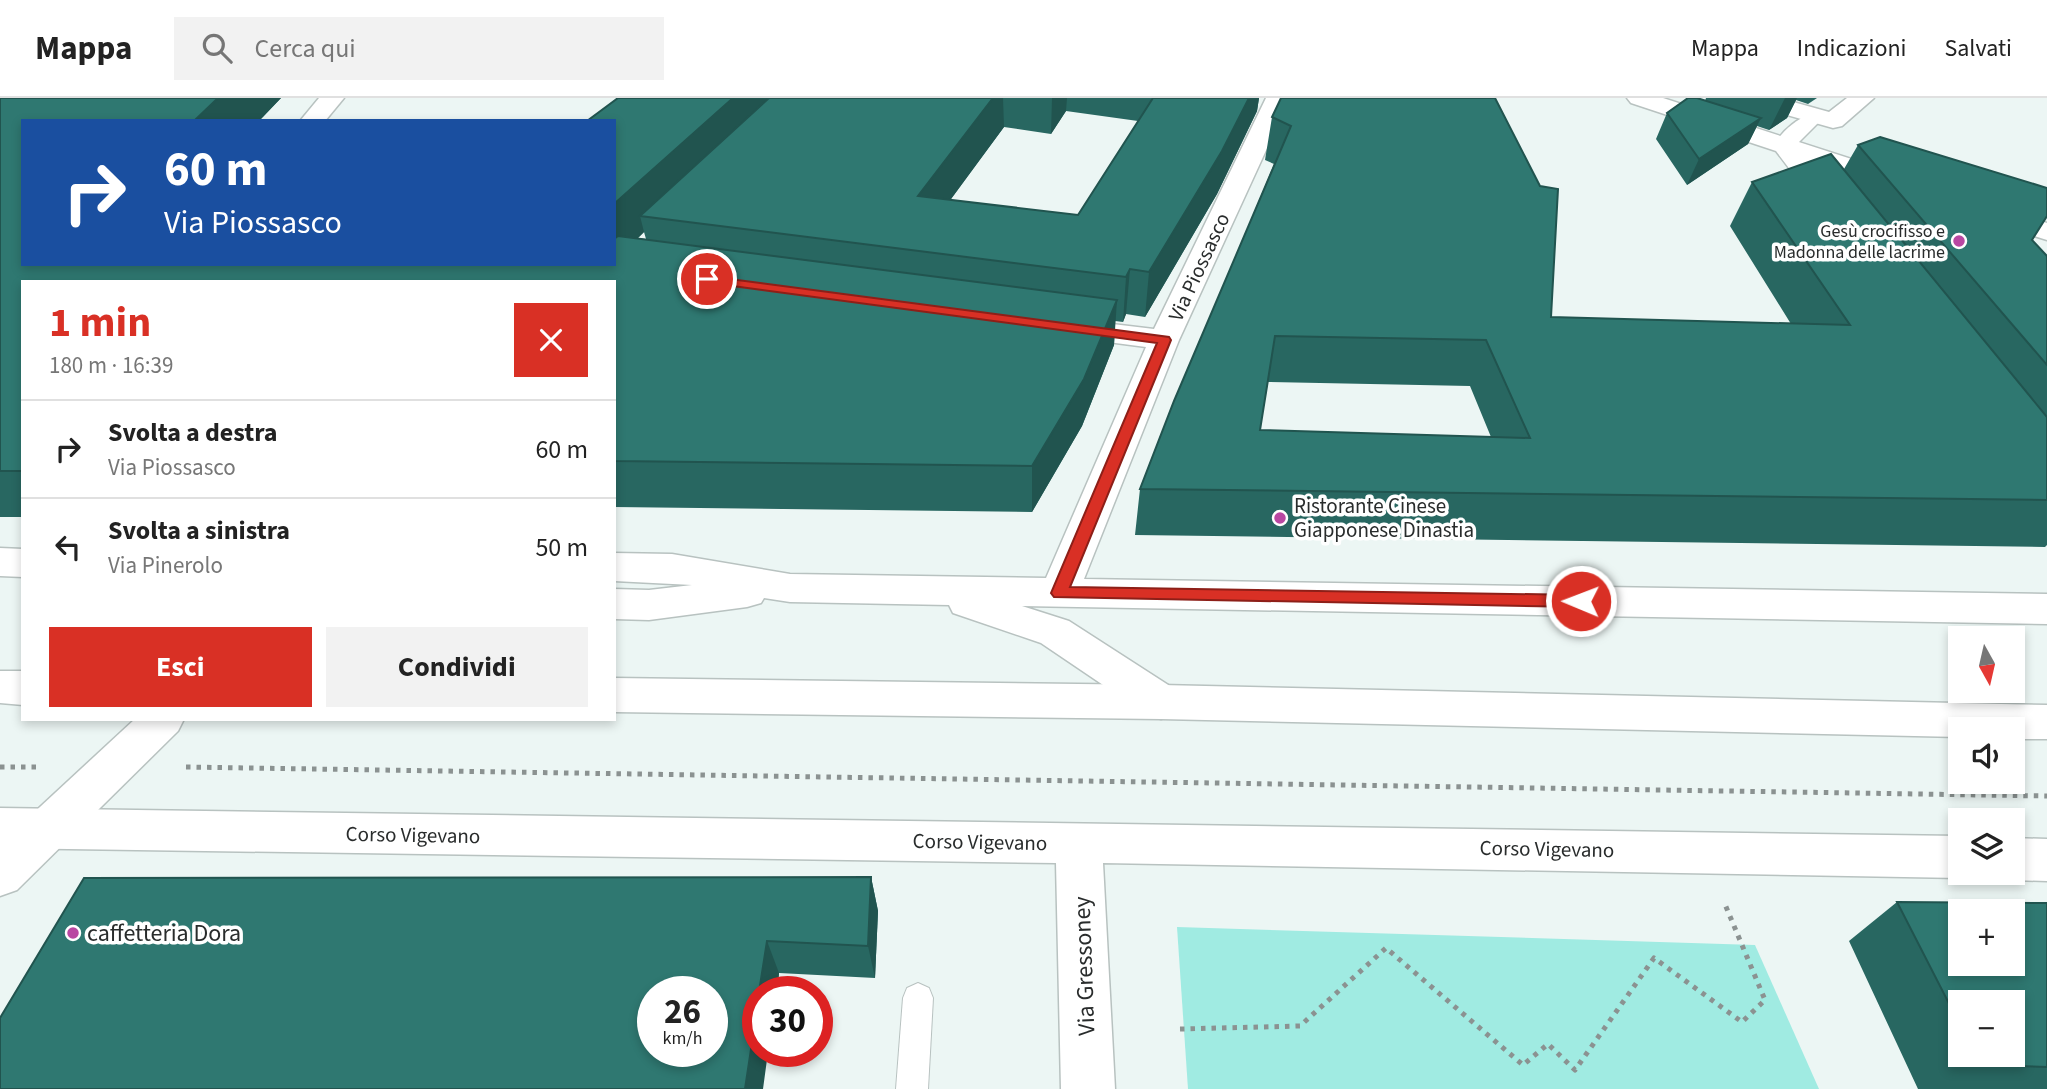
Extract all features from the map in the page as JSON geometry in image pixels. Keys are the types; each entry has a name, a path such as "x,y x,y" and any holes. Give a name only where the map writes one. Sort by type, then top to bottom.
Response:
{"street":[{"path":"314,119 332,98"},
{"path":"1639,98 1787,142 1920,190"},
{"path":"1754,98 1822,121"},
{"path":"1787,142 1862,98"},
{"name":"Via Piossasco","path":"1059,593 1164,340 1268,101"},
{"path":"1787,142 1852,233"},
{"path":"1971,207 2047,232"},
{"path":"1032,323 1164,340"},
{"path":"0,562 21,563"},
{"path":"616,567 672,568 790,588 921,592 2047,609"},
{"path":"616,604 649,604 790,588"},
{"path":"921,592 977,606 1055,632 1161,702"},
{"path":"0,687 21,688"},
{"path":"616,695 1161,702 2047,722"},
{"path":"0,875 161,721"},
{"name":"Corso Vigevano","path":"0,828 1701,850 1948,857"},
{"name":"Via Gressoney","path":"1079,843 1088,1089"},
{"path":"2025,859 2047,860"}],"lane":[{"path":"912,1089 918,998"}],"path":[{"path":"245,767 2047,796"},
{"path":"1180,1029 1300,1026 1386,948 1524,1065 1548,1044 1575,1070 1654,958 1742,1022 1765,1000 1701,850"}],"shaded area":[{"path":"1177,927 1755,945 1819,1089 1188,1089"}],"building":[{"path":"0,98 218,98 196,119 21,119 21,266 616,266 618,236 1117,300 1084,379 1032,466 616,461 616,280 21,280 21,471 0,471"},
{"path":"618,98 733,98 616,202 616,119 590,119"},
{"path":"769,98 993,98 918,196 1078,215 1153,98 1249,98 1222,151 1149,272 1130,269 1126,277 640,216"},
{"path":"1281,98 1495,98 1540,186 1558,189 1551,317 1850,325 1752,182 1831,154 2047,417 2047,500 1140,489 1174,401 1291,126 1272,117","holes":["1275,336 1486,340 1530,438 1260,430"]},
{"path":"1688,98 1697,98 1761,118 1699,159 1667,113"},
{"path":"1880,137 2047,188 2047,216 2032,240 2047,256 2047,365 1858,145"},
{"path":"871,877 868,946 767,941 762,976 742,976 742,1067 748,1067 745,1089 0,1089 0,1018 84,878"},
{"path":"1897,902 1948,902 1948,976 2025,976 2025,903 2047,903 2047,1067 2025,1066 2025,990 1948,990 1948,1002"}],"place":[{"name":"Gesù crocifisso e Madonna delle lacrime","path":"1959,241"},
{"name":"Ristorante Cinese Giapponese Dinastia","path":"1280,518"},
{"name":"caffetteria Dora","path":"73,933"}],"route":[{"path":"707,279 1164,340 1059,593 1581,601"}]}
